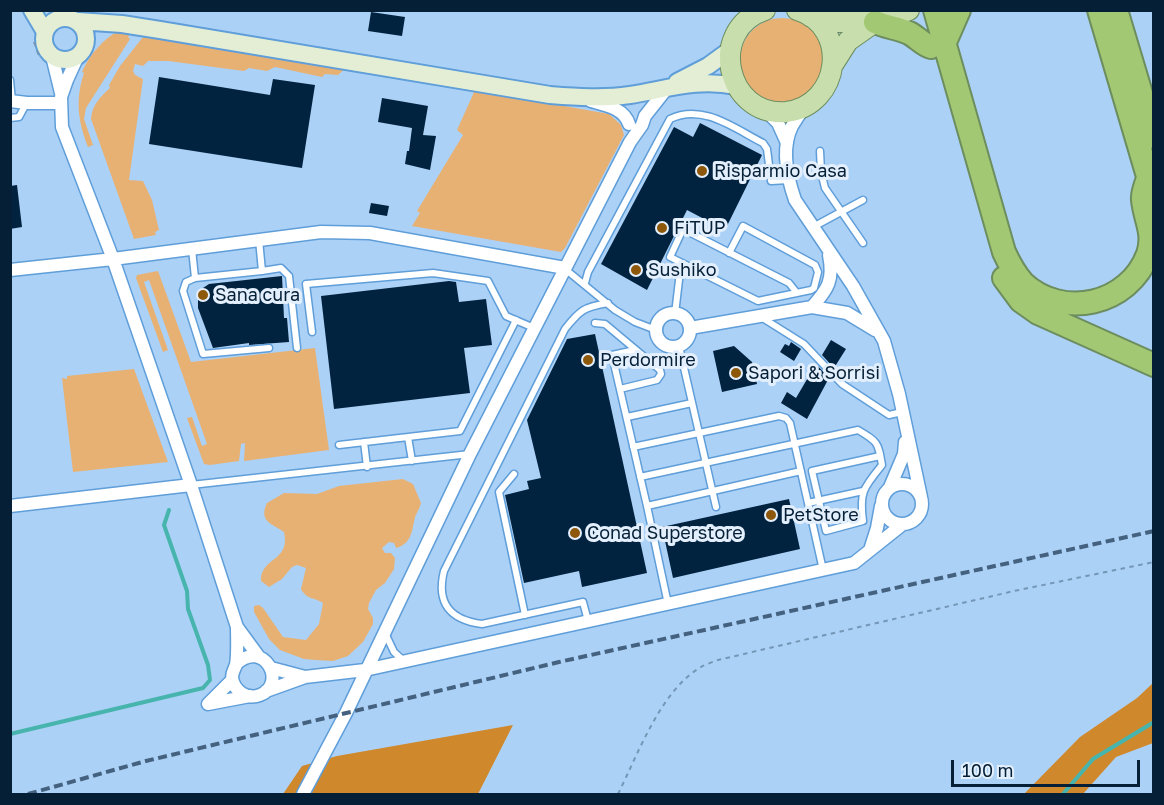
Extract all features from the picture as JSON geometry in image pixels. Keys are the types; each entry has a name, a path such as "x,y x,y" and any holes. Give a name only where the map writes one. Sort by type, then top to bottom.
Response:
{"highway":[{"path":"922,10 938,44 1004,252 1018,277 1038,294 1062,303 1087,304 1111,296 1126,285 1141,268 1151,241 1151,231 1143,198 1151,187 1099,10"},
{"path":"935,10 938,44 993,256 1008,286 1021,301 1038,313 1154,365"},
{"path":"938,44 959,10"},
{"path":"1116,10 1154,137"},
{"path":"875,22 907,32 924,45 938,44"}],"main road":[{"path":"32,10 45,32"},
{"path":"765,10 753,16 743,17 730,50 730,70 736,86 746,98 764,109 785,112 806,106 815,100 828,83 834,63 848,41 875,22 909,10"},
{"path":"804,14 835,22 875,22"},
{"path":"804,14 826,32 834,63"},
{"path":"111,25 98,31 82,51 65,60 52,56 45,45 45,32 48,26 58,18 65,17 78,21 122,24 579,97 612,97 669,86 718,82 736,86"},
{"path":"78,21 86,32 82,51"},
{"path":"669,86 708,66 730,50"}],"street":[{"path":"61,100 66,80 82,51"},
{"path":"52,56 59,80 62,127 112,259 191,485 237,627 259,657"},
{"path":"303,795 346,713 470,454 630,142 645,117 669,86"},
{"path":"635,94 643,106 645,117"},
{"path":"628,124 635,94"},
{"path":"579,97 621,111 627,119 630,142"},
{"path":"11,101 27,103 61,100"},
{"path":"232,680 208,704 259,696 266,691 305,677 365,670 405,662 854,563 903,524 917,517 922,508 921,497 884,341 853,286 795,200 789,180 787,143 792,126 806,106"},
{"path":"764,109 778,123 787,143"},
{"path":"10,270 321,232 370,233 565,268"},
{"path":"812,307 822,296 831,280 832,269 827,247"},
{"path":"690,328 812,307 847,314 879,333"},
{"path":"670,314 685,318 690,328 687,339 674,347 663,344 656,330 660,320 670,314"},
{"path":"869,551 878,528 883,495 890,487 904,454 906,429"},
{"path":"890,487 900,484 910,486 921,497"},
{"path":"10,506 191,485"},
{"path":"881,505 888,519 903,524"},
{"path":"236,664 237,627"},
{"path":"250,696 242,694 232,680 232,672 242,658 259,657 266,661 273,676 266,691"},
{"path":"271,668 305,677"}],"lane":[{"path":"10,80 11,101"},
{"path":"10,118 19,117 27,103"},
{"path":"585,283 588,272 670,119 688,113 709,115 763,143 767,149 771,181 789,180"},
{"path":"820,151 821,172 825,188 863,243"},
{"path":"812,227 863,200"},
{"path":"729,253 743,226 815,265 818,272 814,288 812,290 758,301 670,257 683,230 729,253 789,283 796,293"},
{"path":"259,240 262,271"},
{"path":"192,248 195,278"},
{"path":"675,314 681,263"},
{"path":"269,348 203,354 183,291 186,282 195,278 281,268 289,276 297,348"},
{"path":"565,268 635,322 656,330"},
{"path":"312,332 306,284 433,273 488,281 506,316 534,328"},
{"path":"588,621 583,602 482,624 462,620 445,604 441,583 444,571 565,328 588,306 608,303"},
{"path":"760,316 804,344 842,384 870,403 889,415 902,412"},
{"path":"339,445 460,431 516,320"},
{"path":"596,323 605,324 660,370 660,377 657,380 620,389"},
{"path":"679,346 716,507"},
{"path":"636,350 612,355 668,604"},
{"path":"627,417 692,403"},
{"path":"633,447 779,416 786,418 790,423 823,570"},
{"path":"640,477 858,430 878,445 882,465 861,495 863,521 826,531 812,471 880,456"},
{"path":"408,437 412,461"},
{"path":"364,442 367,467"},
{"path":"191,485 470,454"},
{"path":"647,506 801,471"},
{"path":"514,474 499,492 525,615"},
{"path":"808,503 863,491"},
{"path":"384,631 394,652 405,662"}],"path":[{"path":"618,795 665,702 682,681 701,666 718,660 1014,591 1154,562"}],"shaded area":[{"path":"782,18 798,21 812,30 821,44 824,60 821,76 812,90 798,99 782,102 766,99 752,90 743,76 740,60 743,44 752,30 766,21"},
{"path":"120,30 134,30 86,108 84,119 93,145 88,147 79,110 79,92 84,73 82,72 98,48"},
{"path":"147,32 348,66 338,75 325,74 322,77 275,67 267,71 249,68 244,71 168,61 148,61 143,66 135,64 133,71 135,75 143,79 129,180 143,181 152,200 159,230 155,232 156,235 134,239 91,119 95,105 110,88 109,85 120,66"},
{"path":"475,90 609,114 621,125 624,135 561,252 412,226 420,213 417,211 463,135 457,130"},
{"path":"158,271 191,362 315,348 329,450 244,461 245,443 241,444 239,461 204,464 187,418 192,417 202,446 207,444 149,280 144,282 168,350 163,352 136,278 137,275"},
{"path":"134,369 168,462 73,472 62,378"},
{"path":"403,479 413,484 421,503 408,540 396,548 394,543 389,542 382,548 385,553 391,553 395,558 394,569 385,583 376,590 369,603 368,609 373,618 373,624 363,642 348,656 333,661 304,659 280,650 269,639 254,612 254,606 259,605 263,608 283,637 306,640 319,624 323,603 308,597 301,589 306,568 297,565 292,567 282,579 269,587 261,581 265,567 280,554 285,542 284,532 268,522 264,514 267,503 284,493 317,494 339,486"},
{"path":"1153,683 1153,743 1116,757 1083,794 1024,794 1080,737 1137,698"},
{"path":"513,725 478,794 283,794 302,766 337,756"}],"building":[{"path":"371,12 405,17 402,36 368,31"},
{"path":"159,77 270,95 273,79 315,85 302,168 149,144"},
{"path":"382,98 428,106 423,135 436,136 430,170 405,164 412,128 378,122"},
{"name":"Risparmio Casa","path":"700,123 762,155 725,230 687,210 647,290 601,264 674,127 693,137"},
{"path":"17,185 22,227 10,229 10,186"},
{"path":"371,203 389,206 387,216 369,213"},
{"path":"282,276 284,318 287,318 289,342 249,345 249,343 213,348 198,308 198,297 203,288 209,284"},
{"path":"456,282 459,302 486,299 492,345 464,348 470,393 334,409 321,296"},
{"path":"595,334 647,573 582,587 579,571 524,583 505,495 529,489 527,481 541,478 527,420 567,339"},
{"path":"831,340 846,349 834,368 822,355"},
{"path":"791,342 801,349 794,361 780,352 785,344 789,346"},
{"name":"Sapori & Sorrisi","path":"734,346 752,362 757,384 722,392 713,351"},
{"path":"816,364 829,378 807,419 781,403 787,392 796,398"},
{"path":"789,499 800,549 673,578 662,527"}],"waterway":[{"path":"10,734 203,688 210,680 208,665 188,609 187,591 164,525 169,510"},
{"path":"1063,794 1093,759 1154,722"}],"railway":[{"path":"28,794 146,761 559,662 1154,531"}],"place":[{"name":"Risparmio Casa","path":"702,171"},
{"name":"FiTUP","path":"662,228"},
{"name":"Sushiko","path":"636,270"},
{"name":"Sana cura","path":"203,295"},
{"name":"Perdormire","path":"588,360"},
{"name":"Sapori & Sorrisi","path":"736,373"},
{"name":"PetStore","path":"771,515"},
{"name":"Conad Superstore","path":"575,533"}]}
